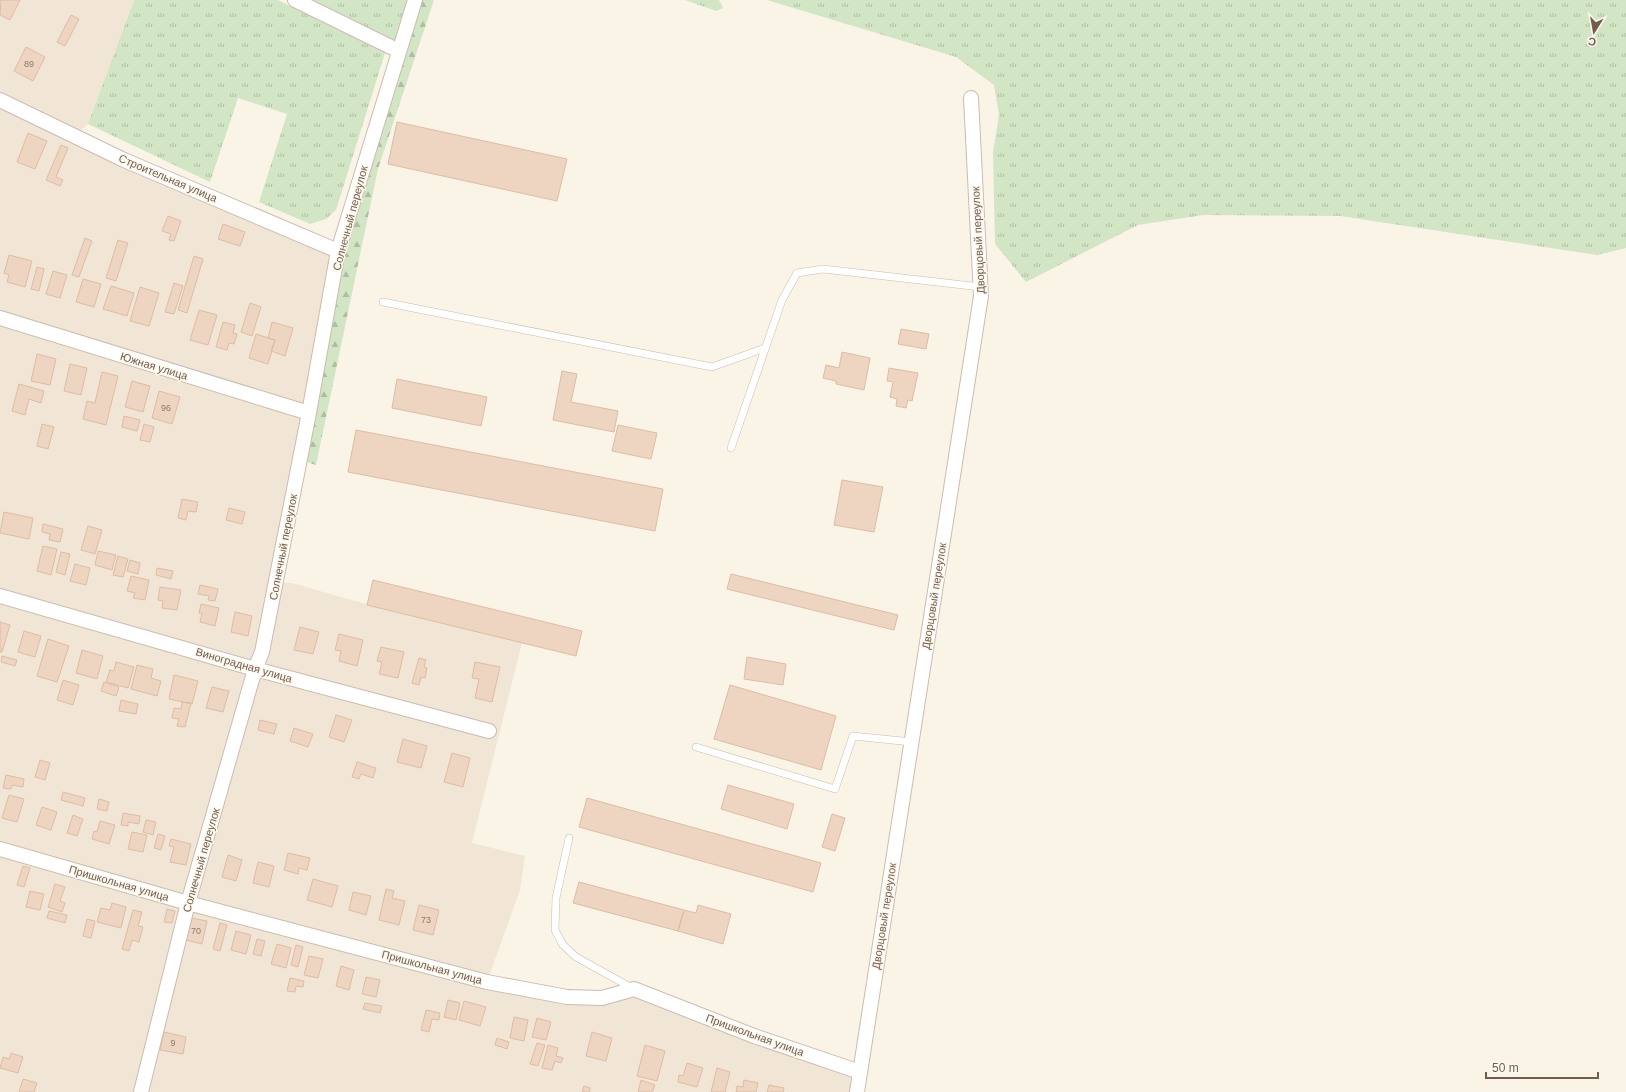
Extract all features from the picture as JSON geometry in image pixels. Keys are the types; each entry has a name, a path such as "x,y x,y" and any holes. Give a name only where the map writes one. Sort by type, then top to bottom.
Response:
{"street":[{"path":"295,0 399,51"},
{"name":"Солнечный переулок","path":"140,1092 188,903 255,669 262,652 309,413 338,251 415,0"},
{"name":"Дворцовый переулок","path":"857,1092 981,296 971,98"},
{"name":"Строительная улица","path":"0,100 124,160 338,251"},
{"name":"Южная улица","path":"0,318 309,413"},
{"name":"Виноградная улица","path":"0,596 255,669 489,731"},
{"name":"Пришкольная улица","path":"0,849 188,903 487,982 568,997 602,998 634,989 754,1036 860,1072"}],"lane":[{"path":"730,448 782,300 797,273 822,269 981,287"},
{"path":"383,302 712,367 765,348"},
{"path":"696,747 835,789 853,736 912,742"},
{"path":"569,838 556,898 555,930 563,945 576,957 634,989"}],"shaded area":[{"path":"0,0 134,0 88,124 75,136 338,251 276,583 292,583 373,606 522,643 472,843 525,856 520,890 487,982 568,997 634,989 860,1072 857,1092 0,1092"}],"green space":[{"path":"134,0 278,0 385,53 336,210 326,219 310,224 259,202 287,114 238,98 210,182 88,124"},
{"path":"295,0 415,0 399,51"},
{"path":"415,0 434,0 378,169 316,465 300,460 338,251"},
{"path":"685,0 719,0 723,8 716,11"},
{"path":"767,0 1626,0 1626,248 1597,255 1340,216 1203,215 1138,225 1026,282 995,244 993,152 999,115 994,85 956,57"}],"building":[{"path":"0,0 20,0 10,20 0,15"},
{"path":"71,15 79,19 65,46 57,42"},
{"path":"26,47 45,57 33,81 14,71"},
{"path":"397,122 567,159 557,201 388,164"},
{"path":"28,133 47,141 35,169 17,162"},
{"path":"61,145 68,148 56,177 63,180 60,186 46,180"},
{"path":"168,216 181,221 174,241 169,240 171,234 162,231"},
{"path":"223,224 245,232 240,246 218,239"},
{"path":"85,238 92,241 79,277 72,275"},
{"path":"118,240 128,243 116,281 106,278"},
{"path":"9,255 32,261 25,287 7,282 9,275 4,273"},
{"path":"194,256 203,259 187,313 178,310"},
{"path":"37,267 44,269 39,291 31,289"},
{"path":"53,271 67,275 60,298 46,294"},
{"path":"83,279 101,284 94,307 76,302"},
{"path":"174,283 183,286 174,314 165,312"},
{"path":"111,286 134,293 127,316 103,309"},
{"path":"140,287 159,293 149,326 130,321"},
{"path":"250,303 261,307 252,336 241,332"},
{"path":"199,310 217,315 208,345 190,340"},
{"path":"223,322 235,325 233,333 237,334 234,344 229,343 227,350 216,347"},
{"path":"272,322 293,328 285,356 271,351 275,340 268,338"},
{"path":"901,329 929,334 926,349 898,344"},
{"path":"256,334 275,340 268,364 249,358"},
{"path":"842,352 870,358 864,390 836,384 836,381 823,378 826,365 839,368"},
{"path":"37,354 56,359 50,385 31,381"},
{"path":"70,364 87,368 81,395 64,391"},
{"path":"889,368 918,373 912,401 908,400 906,408 896,406 897,399 890,397 893,382 887,381"},
{"path":"562,371 577,374 571,402 618,411 614,432 553,420"},
{"path":"102,372 118,376 106,425 83,419 87,401 95,403"},
{"path":"397,379 487,397 481,426 392,408"},
{"path":"132,381 150,386 143,412 125,407"},
{"path":"19,384 44,391 41,403 29,399 25,415 12,411"},
{"path":"159,391 180,397 172,424 152,418"},
{"path":"124,416 140,420 137,431 122,427"},
{"path":"42,424 54,427 48,449 37,446"},
{"path":"144,424 154,427 150,442 140,440"},
{"path":"618,425 657,433 651,459 612,451"},
{"path":"356,430 663,489 655,531 348,472"},
{"path":"842,480 883,487 874,532 834,525"},
{"path":"182,499 198,502 196,512 188,511 186,520 178,518"},
{"path":"229,508 245,512 242,524 226,520"},
{"path":"4,512 33,518 29,539 0,533"},
{"path":"43,524 63,529 60,542 49,540 50,534 42,532"},
{"path":"88,526 102,530 95,554 81,550"},
{"path":"43,546 57,549 51,575 37,571"},
{"path":"98,551 116,555 112,570 95,565"},
{"path":"61,552 70,554 65,575 56,572"},
{"path":"118,556 128,559 123,577 113,575"},
{"path":"130,560 140,563 138,574 127,571"},
{"path":"75,564 90,568 86,585 70,581"},
{"path":"157,568 173,571 171,579 156,575"},
{"path":"731,574 898,615 894,630 727,589"},
{"path":"131,576 149,580 145,600 133,598 135,593 127,591"},
{"path":"373,580 582,631 576,656 367,605"},
{"path":"200,585 218,589 215,601 208,600 209,596 198,594"},
{"path":"160,587 181,590 177,610 162,608 163,601 158,600"},
{"path":"201,604 219,608 215,626 200,622 202,613 199,613"},
{"path":"235,612 252,616 248,636 231,632"},
{"path":"0,622 10,625 2,652 0,652"},
{"path":"300,627 319,632 313,654 294,650"},
{"path":"24,631 41,636 35,657 18,652"},
{"path":"339,634 363,640 357,666 339,661 341,651 335,650"},
{"path":"48,639 69,646 57,682 37,676"},
{"path":"381,647 404,652 398,678 379,674 382,662 377,661"},
{"path":"82,650 103,656 97,679 76,673"},
{"path":"2,656 17,660 15,666 1,662"},
{"path":"747,657 786,664 783,685 744,679"},
{"path":"419,658 426,660 424,667 427,668 425,678 421,677 419,685 412,683"},
{"path":"116,662 134,667 128,688 106,682 110,670 114,671"},
{"path":"475,662 500,667 492,702 475,698 479,679 472,678"},
{"path":"137,665 153,669 151,678 161,681 157,696 131,689"},
{"path":"174,675 198,681 192,704 169,699"},
{"path":"63,680 79,685 73,705 57,700"},
{"path":"104,682 119,687 116,696 101,691"},
{"path":"730,685 836,716 821,770 714,739"},
{"path":"212,687 229,691 223,712 206,708"},
{"path":"121,700 138,704 136,714 119,711"},
{"path":"182,702 191,703 185,727 177,726 179,719 172,718 174,708 181,709"},
{"path":"336,715 352,720 344,742 329,737"},
{"path":"260,720 277,724 274,734 258,730"},
{"path":"294,728 313,734 308,747 290,741"},
{"path":"403,739 427,746 421,768 397,762"},
{"path":"452,753 470,758 463,787 444,782"},
{"path":"40,760 50,763 45,780 35,777"},
{"path":"357,762 376,768 373,778 361,774 359,779 352,777"},
{"path":"6,775 24,779 23,787 12,785 11,789 3,788"},
{"path":"728,785 794,804 787,829 721,809"},
{"path":"63,792 85,798 83,806 61,800"},
{"path":"9,795 24,799 17,822 2,818"},
{"path":"587,798 821,863 813,892 579,827"},
{"path":"99,799 109,802 107,811 97,809"},
{"path":"42,807 57,812 51,830 36,825"},
{"path":"123,813 140,816 139,824 128,822 128,826 121,825"},
{"path":"832,814 845,818 835,851 822,847"},
{"path":"73,815 83,819 77,836 67,833"},
{"path":"146,820 156,822 153,835 143,832"},
{"path":"100,821 115,825 109,844 92,839 94,831 97,832"},
{"path":"132,832 147,835 143,852 128,849"},
{"path":"158,834 165,836 161,850 154,848"},
{"path":"171,839 191,844 186,865 170,862 174,847 169,846"},
{"path":"288,853 310,858 307,870 299,868 298,874 284,870"},
{"path":"228,855 242,860 236,881 222,877"},
{"path":"258,862 274,866 269,887 253,883"},
{"path":"23,866 30,868 24,887 17,885"},
{"path":"313,879 338,886 332,907 307,900"},
{"path":"579,882 684,910 678,931 573,903"},
{"path":"55,884 65,887 60,901 65,903 62,912 48,907"},
{"path":"386,889 394,891 392,898 405,901 399,925 379,920"},
{"path":"30,891 44,894 40,910 26,907"},
{"path":"353,892 371,896 366,915 349,910"},
{"path":"112,903 126,907 121,928 97,922 101,908 110,910"},
{"path":"419,905 439,910 433,935 413,930"},
{"path":"698,905 731,914 723,944 678,931 684,910 696,913"},
{"path":"167,909 175,911 172,923 164,922"},
{"path":"133,910 142,912 138,926 143,927 139,942 132,940 129,951 122,949"},
{"path":"49,911 67,915 65,923 47,918"},
{"path":"191,918 207,921 202,944 186,940"},
{"path":"87,919 95,921 91,938 83,936"},
{"path":"220,923 227,925 220,951 213,949"},
{"path":"236,931 251,935 246,954 231,950"},
{"path":"257,939 265,941 261,956 253,954"},
{"path":"277,944 291,948 286,968 271,964"},
{"path":"296,945 303,947 298,967 291,965"},
{"path":"309,956 323,959 318,978 304,975"},
{"path":"341,966 354,970 349,990 336,986"},
{"path":"366,977 380,980 376,997 362,994"},
{"path":"290,978 304,981 303,987 296,986 295,992 287,991"},
{"path":"448,1000 460,1003 456,1020 444,1017"},
{"path":"464,1001 486,1007 480,1026 459,1020"},
{"path":"365,1003 382,1006 380,1013 363,1009"},
{"path":"426,1010 440,1013 439,1020 432,1019 429,1032 421,1030"},
{"path":"514,1017 528,1020 524,1041 510,1038"},
{"path":"537,1018 551,1022 546,1040 532,1037"},
{"path":"164,1032 186,1037 183,1054 160,1050"},
{"path":"592,1032 612,1038 606,1061 586,1056"},
{"path":"497,1038 509,1042 507,1049 495,1045"},
{"path":"537,1043 545,1045 538,1066 530,1064"},
{"path":"548,1045 558,1048 556,1056 563,1058 561,1063 555,1061 552,1070 542,1068"},
{"path":"645,1045 665,1051 657,1081 637,1076"},
{"path":"11,1053 23,1057 18,1073 0,1068 3,1057 9,1059"},
{"path":"687,1063 703,1068 697,1087 678,1082 679,1075 683,1076"},
{"path":"717,1068 730,1072 725,1092 711,1092"},
{"path":"23,1079 37,1083 34,1092 19,1092"},
{"path":"641,1080 655,1085 652,1092 638,1092"},
{"path":"744,1080 758,1083 756,1092 736,1092 737,1086 743,1087"},
{"path":"769,1085 784,1088 783,1092 767,1092"},
{"path":"584,1086 590,1088 589,1092 582,1092"}]}
